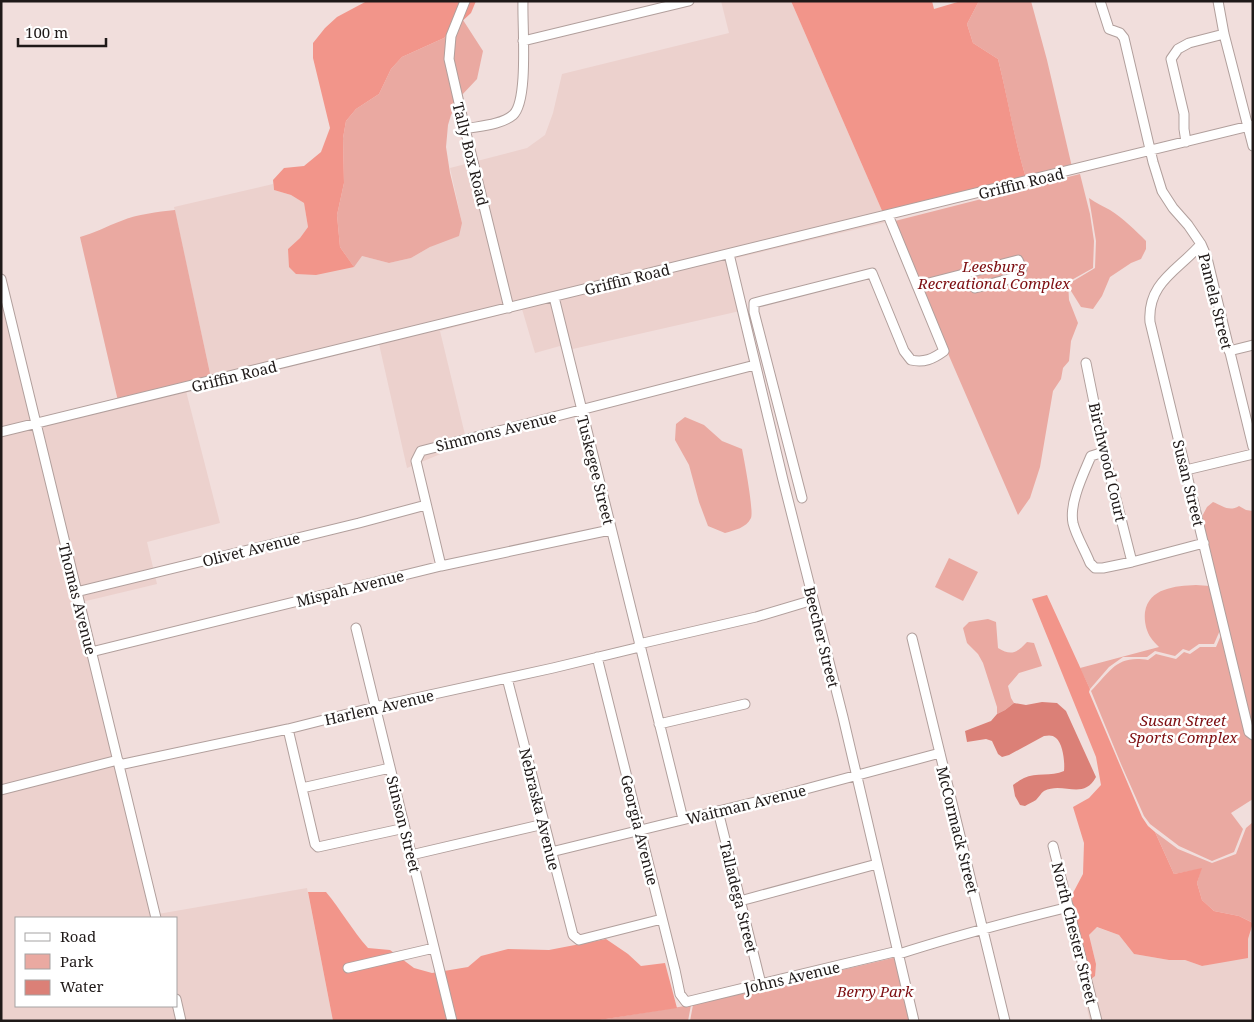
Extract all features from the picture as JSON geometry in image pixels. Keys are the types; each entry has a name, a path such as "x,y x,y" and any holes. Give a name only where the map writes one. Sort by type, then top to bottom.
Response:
{"street":[{"name":"Tally Box Road","path":"465,1 456,21 449,46 451,71 509,308"},
{"path":"465,130 509,117 516,111 519,105 522,90 523,1"},
{"path":"523,41 689,1"},
{"name":"Pamela Street","path":"1100,1 1109,29 1120,33 1124,38 1150,150 1162,191 1201,244 1207,258 1253,448"},
{"path":"1218,1 1224,34 1250,125 1253,146"},
{"path":"1186,142 1184,114 1171,59 1178,49 1189,43 1224,34"},
{"name":"Griffin Road","path":"1,432 1250,125"},
{"path":"802,498 754,312 754,303 872,273 904,351 910,360 920,362 934,358 944,351 888,215"},
{"name":"Susan Street","path":"1201,244 1170,272 1163,281 1154,297 1150,316 1249,732 1253,735"},
{"name":"Beecher Street","path":"729,254 857,776 914,1021"},
{"path":"917,286 1018,260 1022,269 1020,276 975,288 961,275"},
{"name":"Thomas Avenue","path":"1,279 156,917"},
{"name":"Tuskegee Street","path":"554,297 610,530 683,819"},
{"path":"1228,351 1253,345"},
{"name":"Birchwood Court","path":"1086,363 1104,452 1132,562"},
{"name":"Simmons Avenue","path":"426,505 416,459 418,454 424,449 755,365"},
{"path":"1104,452 1090,456 1072,511 1073,524 1094,568 1132,562 1204,543"},
{"path":"1186,470 1253,454"},
{"path":"426,505 441,566"},
{"name":"Olivet Avenue","path":"76,592 426,505"},
{"name":"Mispah Avenue","path":"91,652 441,566 610,530"},
{"name":"Harlem Avenue","path":"1,790 118,763 288,729 375,706 597,657 748,619 813,600"},
{"name":"Stinson Street","path":"356,628 452,1021"},
{"name":"McCormack Street","path":"912,638 1005,1021"},
{"name":"Georgia Avenue","path":"597,657 680,994 686,1002"},
{"name":"Nebraska Avenue","path":"507,678 572,933 579,940 662,919"},
{"path":"658,724 745,704"},
{"path":"288,729 318,847 404,828"},
{"name":"Waitman Avenue","path":"551,852 940,754"},
{"path":"302,788 390,768"},
{"name":"Talladega Street","path":"718,811 761,984"},
{"path":"411,855 544,824"},
{"name":"North Chester Street","path":"1053,846 1097,1021"},
{"path":"740,901 877,864"},
{"name":"Johns Avenue","path":"686,1002 899,952 1069,907"},
{"path":"348,968 434,948"},
{"path":"178,1007 181,1021"}],"shaded area":[{"path":"367,1 476,1 471,13 444,38 402,57 391,69 379,94 356,109 346,121 343,138 344,183 337,215 340,247 354,267 316,275 296,274 289,267 288,249 308,227 304,203 291,195 274,190 273,180 284,168 304,166 321,152 330,128 313,58 313,43 337,17"},
{"path":"721,1 791,1 883,213 211,378 174,207 273,184 274,190 291,195 304,203 308,227 288,249 362,256 389,263 411,258 430,247 462,223 450,168 527,148 545,135 553,113 562,74 729,33"},
{"path":"791,1 932,1 934,9 961,1 979,1 967,24 973,43 998,59 1026,178 883,213"},
{"path":"886,219 887,222 728,260 740,311 564,351 560,346 535,353 522,309 440,331 467,443 407,468 379,344"},
{"path":"1,292 32,421 1,429"},
{"path":"186,391 220,523 147,542 157,584 82,602 39,427"},
{"path":"34,428 153,917 15,917 15,1007 175,1007 178,1021 1,1021 1,436"},
{"path":"1047,595 1090,689 1089,692 1142,817 1155,832 1174,874 1202,868 1197,883 1202,900 1214,911 1239,916 1253,923 1248,939 1248,958 1202,966 1185,960 1169,960 1134,954 1119,935 1097,927 1089,935 1096,964 1095,976 1087,982 1080,980 1071,908 1073,893 1083,874 1084,843 1073,807 1089,798 1101,785 1096,757 1032,599"},
{"path":"307,888 333,1021 185,1021 178,995 178,917 160,917 158,914"},
{"path":"308,892 326,892 368,948 390,950 414,968 432,973 468,967 481,956 508,949 549,950 606,939 628,954 641,966 665,963 677,1008 593,1021 333,1021"},
{"path":"1253,925 1253,1021 1090,1021 1080,980 1087,982 1096,964 1089,935 1096,927 1119,935 1134,954 1169,960 1185,960 1202,966 1221,962 1248,939"}],"green space":[{"path":"979,1 1031,1 1072,167 1026,178 998,59 973,43 967,24"},
{"path":"463,20 483,51 477,79 461,96 448,125 446,147 462,223 459,236 430,247 411,258 389,263 362,256 354,267 340,247 337,215 344,183 343,138 346,121 356,109 379,94 391,69 402,57 444,38"},
{"name":"Leesburg Recreational Complex","path":"1080,174 1090,214 1094,241 1093,268 1068,282 1069,300 1078,323 1071,341 1069,361 1063,368 1061,379 1053,391 1040,467 1030,498 1018,515 891,222"},
{"path":"1089,198 1120,217 1146,241 1146,249 1141,259 1131,263 1110,277 1102,296 1093,309 1081,307 1071,291 1070,283 1095,268 1096,241"},
{"path":"175,210 211,378 118,401 80,237 134,217"},
{"path":"685,417 704,425 722,441 742,449 752,513 749,521 740,528 725,533 708,526 689,465 675,440 676,424"},
{"name":"Susan Street Sports Complex","path":"1213,502 1226,508 1239,506 1253,511 1253,799 1231,813 1243,829 1234,852 1212,861 1179,846 1150,824 1144,816 1091,691 1109,671 1121,662 1137,659 1148,660 1156,654 1176,659 1184,652 1190,654 1200,647 1216,647 1224,628 1199,522 1207,507"},
{"path":"949,558 978,572 963,601 935,587"},
{"path":"1196,585 1210,586 1221,628 1214,644 1199,644 1189,651 1183,649 1175,656 1155,651 1147,657 1123,657 1109,667 1090,689 1080,668 1159,647 1149,635 1146,626 1145,612 1147,604 1157,593 1164,590"},
{"path":"988,619 996,622 998,648 1010,653 1017,651 1027,642 1034,643 1042,666 1019,673 1008,686 1014,703 997,714 997,707 983,663 978,654 967,643 963,628 969,622"},
{"path":"1253,822 1253,923 1239,916 1214,911 1202,900 1197,883 1201,869 1174,874 1155,832 1178,849 1212,863 1236,854 1246,828"},
{"name":"Berry Park","path":"897,957 913,1021 690,1021 693,1005"},
{"path":"691,1005 688,1021 593,1021"}],"water":[{"path":"1042,702 1057,703 1066,711 1096,777 1085,788 1058,788 1044,791 1036,800 1025,806 1020,805 1015,796 1013,785 1029,776 1054,774 1064,771 1063,753 1055,737 1044,736 1002,757 998,754 992,741 986,739 967,742 965,731 991,721 997,714 1014,703 1026,705"}]}
